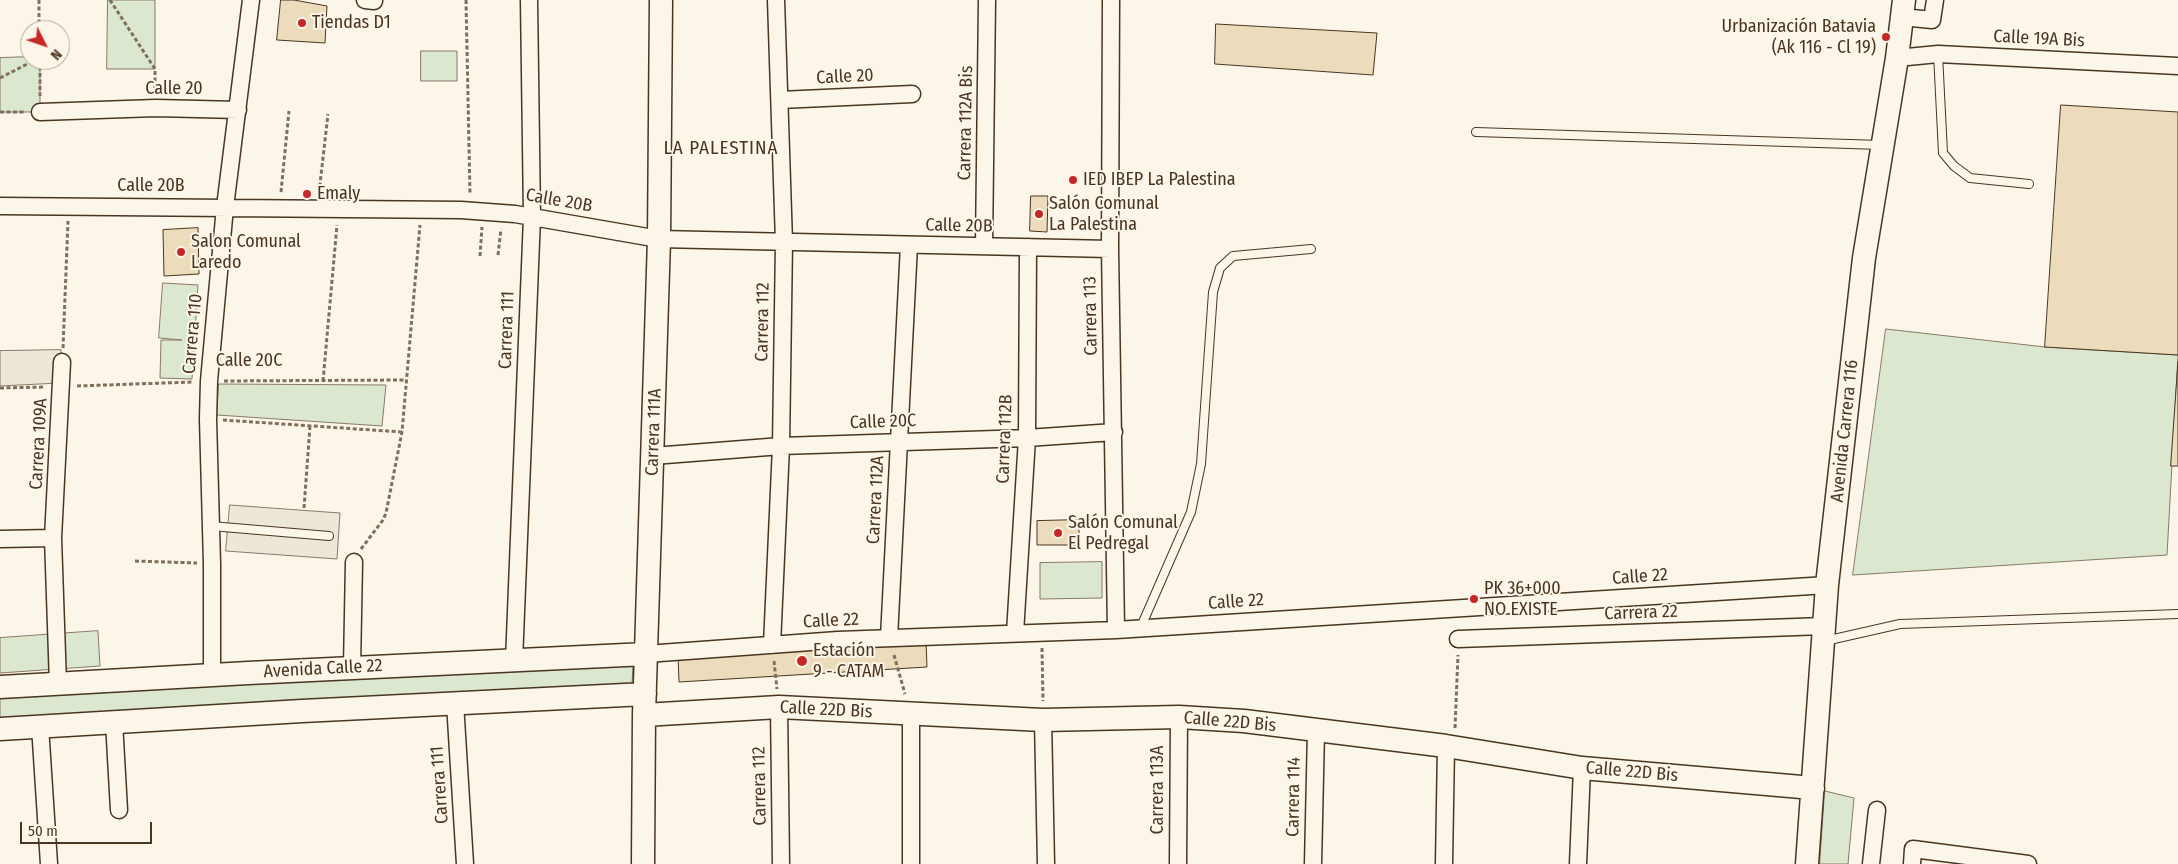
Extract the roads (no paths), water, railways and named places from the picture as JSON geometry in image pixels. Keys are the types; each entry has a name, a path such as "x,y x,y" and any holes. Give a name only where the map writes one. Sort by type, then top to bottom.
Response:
{"street":[{"name":"Carrera 110","path":"212,674 209,381 225,207 251,0"},
{"name":"Carrera 111","path":"514,661 532,217 529,0"},
{"name":"Carrera 111A","path":"643,864 646,654 660,239 661,0"},
{"name":"Carrera 112","path":"772,644 781,446 784,242 776,0"},
{"name":"Carrera 112A Bis","path":"984,246 988,0"},
{"name":"Carrera 113","path":"1112,0 1110,249 1116,630"},
{"path":"1903,8 1932,20 1935,0"},
{"name":"Avenida Carrera 116","path":"1807,864 1827,585 1864,258 1897,58 1903,8"},
{"name":"Calle 19A Bis","path":"1897,58 1938,54 2178,66"},
{"name":"Calle 20","path":"780,100 912,94"},
{"name":"Calle 20","path":"40,112 156,108 238,110"},
{"name":"Calle 20B","path":"0,206 225,207 502,213 660,239 1110,249"},
{"name":"Carrera 112A","path":"889,638 909,245"},
{"name":"Carrera 112B","path":"1014,633 1027,438 1028,247"},
{"name":"Carrera 109A","path":"58,684 53,538 62,362"},
{"name":"Calle 20C","path":"653,456 781,446 1027,438 1114,432"},
{"path":"0,539 53,538"},
{"path":"352,667 354,562"},
{"name":"Calle 22","path":"646,654 772,644 889,638 1140,629 1827,585"},
{"name":"Carrera 22","path":"1458,639 1824,634"},
{"name":"Avenida Calle 22","path":"0,687 212,674 646,654"},
{"name":"Carrera 111","path":"455,703 465,864"},
{"path":"0,729 455,703 645,705"},
{"name":"Calle 22D Bis","path":"645,705 779,707 1044,720 1179,717 1244,721 1450,747 1582,768 1813,788"},
{"name":"Carrera 112","path":"779,707 781,864"},
{"path":"911,714 911,864"},
{"name":"Carrera 113A","path":"1178,864 1179,717"},
{"path":"1044,720 1046,864"},
{"path":"114,722 119,810"},
{"path":"40,726 49,864"},
{"name":"Carrera 114","path":"1313,864 1316,731"},
{"path":"1444,864 1450,747"},
{"path":"1578,864 1582,768"},
{"path":"1871,864 1877,810"},
{"path":"1913,857 2028,864"}],"lane":[{"path":"1938,54 1943,153 1954,166 1970,178 2029,184"},
{"path":"1476,132 1883,145"},
{"path":"1140,629 1191,512 1201,464 1214,292 1220,268 1233,256 1311,249"},
{"path":"211,526 329,536"},
{"path":"1824,634 1900,624 2178,614"}],"place":[{"name":"Tiendas D1","path":"302,23"},
{"name":"Urbanización Batavia (Ak 116 - Cl 19)","path":"1886,37"},
{"name":"IED IBEP La Palestina","path":"1073,180"},
{"name":"Emaly","path":"307,194"},
{"name":"Salón Comunal La Palestina","path":"1039,214"},
{"name":"Salon Comunal Laredo","path":"181,252"},
{"name":"Salón Comunal El Pedregal","path":"1058,533"},
{"name":"PK 36+000 NO EXISTE","path":"1474,599"},
{"name":"Estación 9 - CATAM","path":"802,661"}],"district":[{"name":"LA PALESTINA","path":"721,149"}]}
